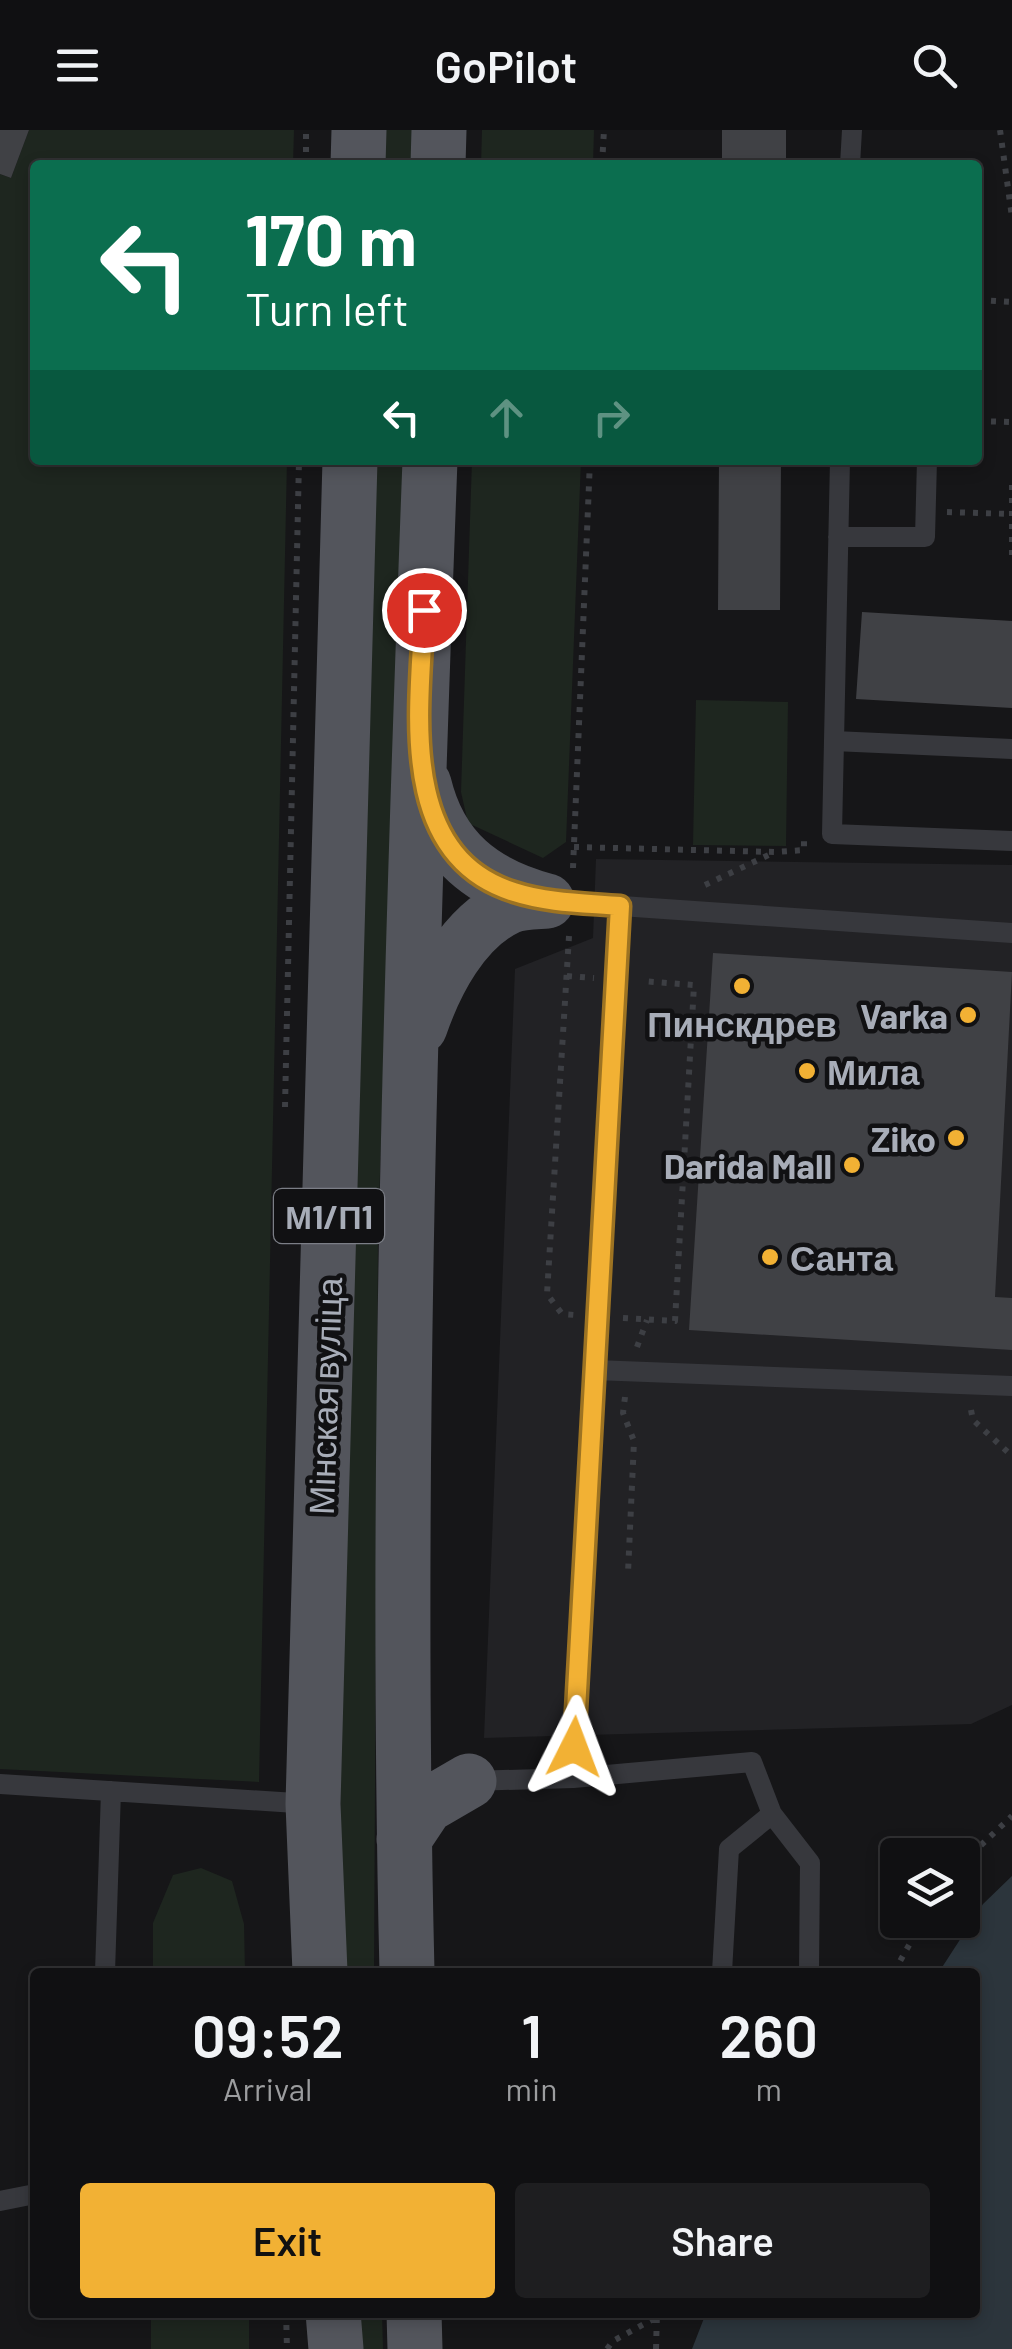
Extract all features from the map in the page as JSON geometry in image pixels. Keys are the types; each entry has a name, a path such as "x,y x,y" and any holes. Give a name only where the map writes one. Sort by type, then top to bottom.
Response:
{"main road":[{"path":"358,160 359,130"},
{"path":"438,130 438,160"},
{"name":"Мінская вуліца","path":"320,1968 313,1804 350,465"},
{"name":"М1/П1","path":"406,1968 402,1338 430,465"},
{"path":"419,761 427,797 452,850 480,875 510,891 547,901"},
{"path":"410,1064 436,988 462,948 510,906 547,901"},
{"path":"402,1732 426,1758 469,1781"},
{"path":"404,1838 426,1806 469,1781"},
{"path":"333,2318 336,2349"},
{"path":"414,2318 415,2349"}],"lane":[{"path":"850,160 852,130"},
{"path":"840,465 832,834 1012,842"},
{"path":"838,537 925,538 927,465"},
{"path":"834,740 1012,749"},
{"path":"547,901 1012,932"},
{"path":"572,1778 620,906"},
{"path":"595,1370 1012,1386"},
{"path":"469,1781 572,1778 752,1762 772,1814 810,1862 809,1968"},
{"path":"0,1784 313,1804"},
{"path":"104,1968 111,1791"},
{"path":"722,1968 729,1849 772,1814"},
{"path":"0,2201 30,2195"}],"path":[{"path":"306,130 306,160"},
{"path":"602,160 604,130"},
{"path":"1000,130 1012,217"},
{"path":"982,300 1012,302"},
{"path":"982,421 1012,422"},
{"path":"1012,486 1012,560"},
{"path":"926,512 1011,514"},
{"path":"574,847 804,850 804,830"},
{"path":"695,890 776,852"},
{"path":"628,1573 634,1440 623,1413 627,1372 648,1320"},
{"path":"966,1384 973,1420 1012,1456"},
{"path":"980,1847 1012,1816"},
{"path":"896,1968 913,1938"},
{"path":"286,2318 287,2349"},
{"path":"607,2349 613,2341 651,2318"},
{"path":"656,2318 656,2349"}],"shaded area":[{"path":"29,130 294,130 293,160 30,160 30,465 287,465 259,1782 0,1769 0,174 11,178"},
{"path":"381,130 415,130 414,160 380,160"},
{"path":"482,130 594,130 593,160 481,160"},
{"path":"370,465 403,465 378,1235 374,1968 340,1968 341,1480"},
{"path":"472,465 581,465 566,842 543,858 468,823 461,792"},
{"path":"696,700 788,702 786,846 693,845"},
{"path":"596,859 1012,865 1012,1705 971,1724 484,1738 515,969 593,938"},
{"path":"201,1868 232,1881 244,1924 245,1968 153,1968 153,1923 173,1875"},
{"path":"1012,1876 1012,2349 692,2349 704,2318 980,2318 980,1968 942,1968 961,1938 980,1938 980,1909"},
{"path":"151,2318 249,2318 249,2349 151,2349"},
{"path":"353,2318 382,2318 383,2349 355,2349"}],"building":[{"path":"0,130 29,130 11,178 0,174"},
{"path":"722,130 786,130 786,160 722,160"},
{"path":"719,465 781,465 780,610 718,610"},
{"path":"862,612 1012,621 1012,708 856,699"},
{"name":"Darida Mall","path":"713,953 1012,972 995,1297 1012,1298 1012,1350 689,1330"}],"place":[{"name":"Пинскдрев","path":"742,986"},
{"name":"Varka","path":"968,1015"},
{"name":"Мила","path":"807,1071"},
{"name":"Ziko","path":"956,1138"},
{"name":"Darida Mall","path":"852,1165"},
{"name":"Санта","path":"770,1257"}],"route":[{"path":"424,610 419,761 427,797 452,850 480,875 510,891 547,901 620,906 574,1747"}]}
